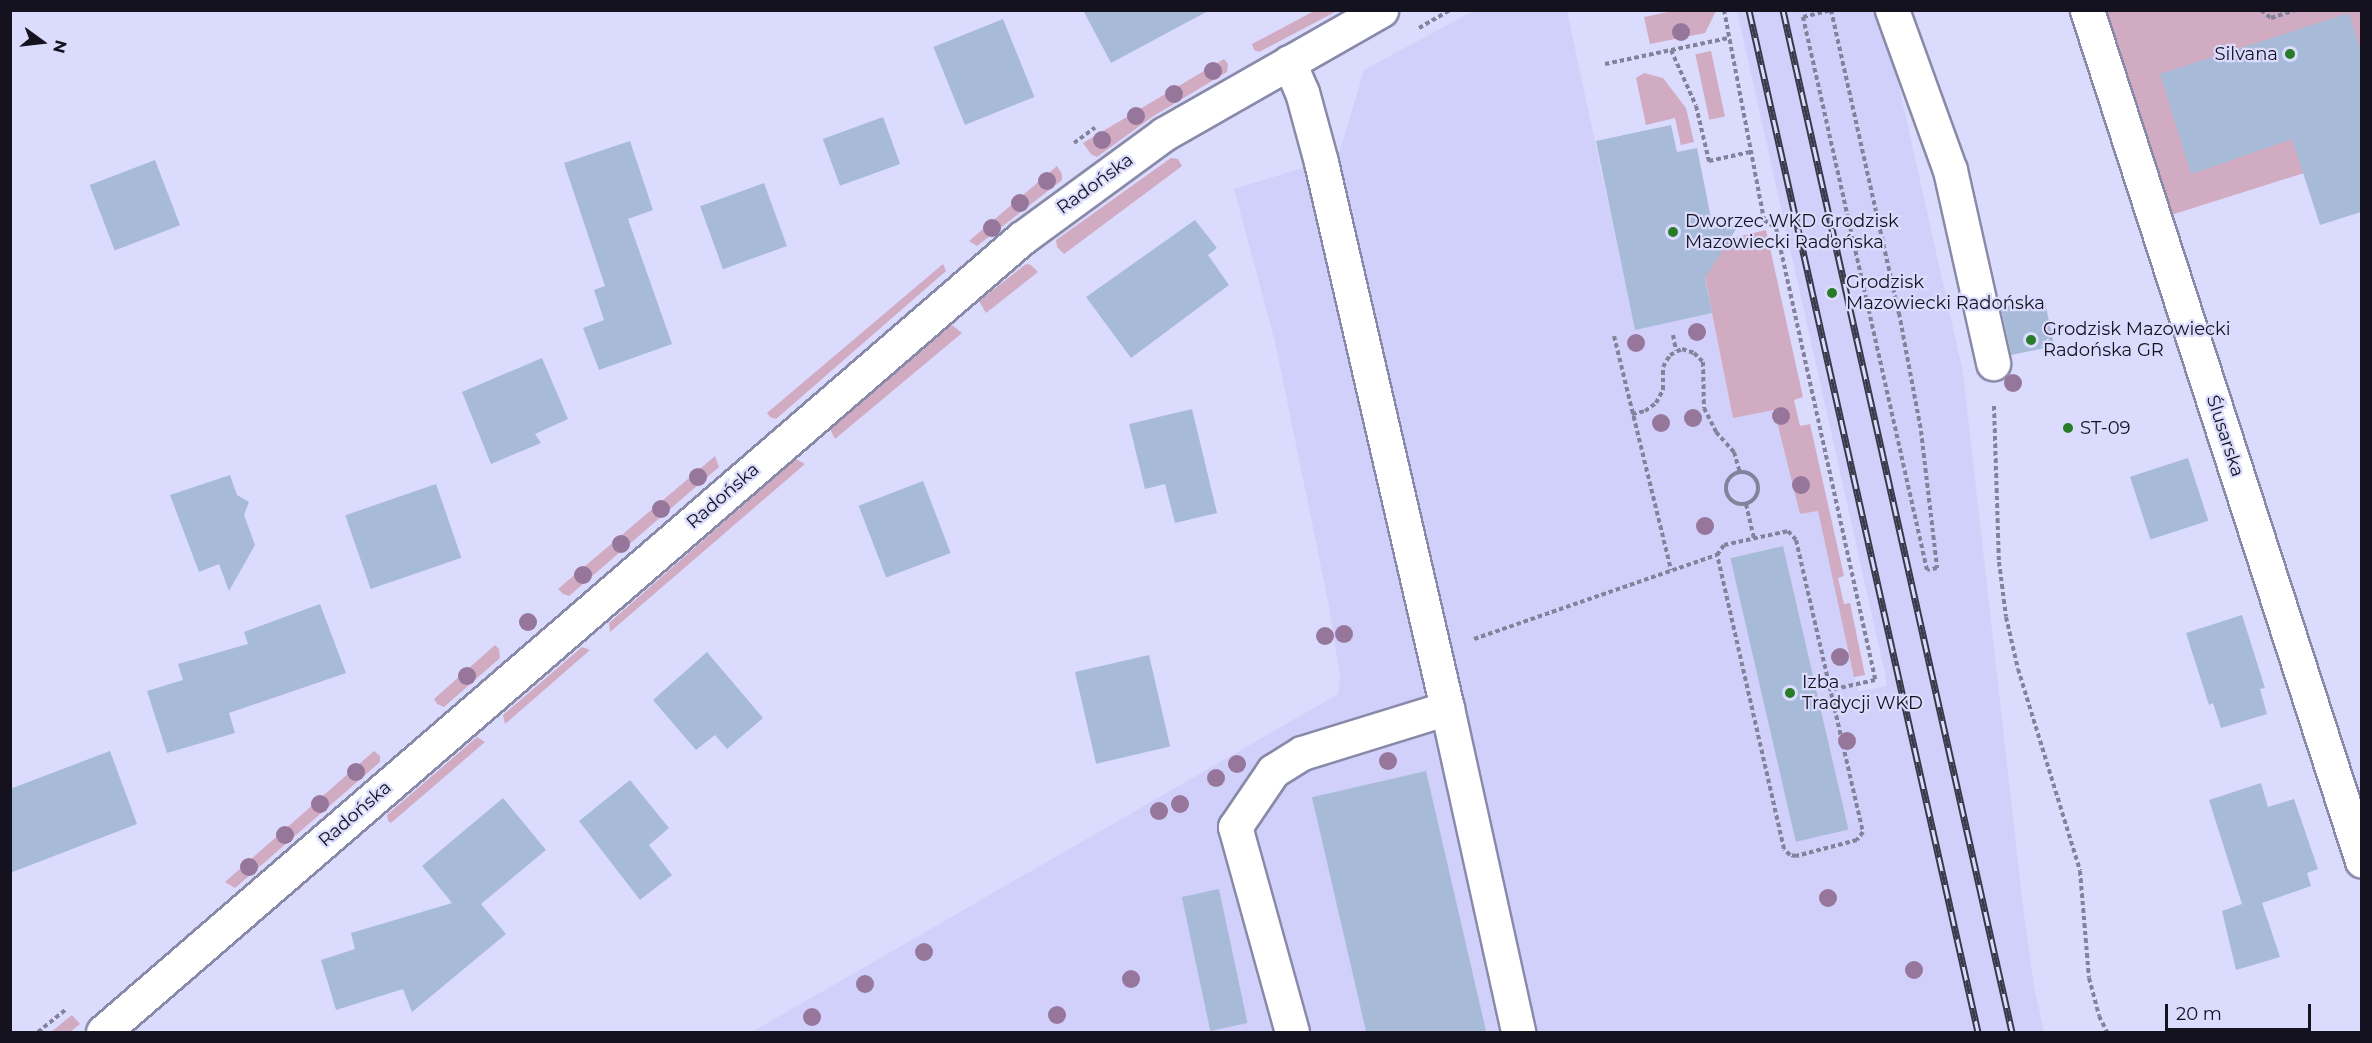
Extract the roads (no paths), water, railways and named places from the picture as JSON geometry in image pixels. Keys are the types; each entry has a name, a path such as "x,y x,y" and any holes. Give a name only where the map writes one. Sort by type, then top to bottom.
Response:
{"street":[{"name":"Radońska","path":"103,1032 1022,238 1164,134 1381,10"},
{"path":"1892,10 1950,170 1993,363"},
{"name":"Ślusarska","path":"2087,10 2361,861"},
{"path":"1289,62 1302,92 1321,162 1447,708 1518,1032"},
{"path":"1292,1032 1235,827 1273,771 1302,753 1447,708"}],"railway":[{"path":"1749,10 1978,1032"},
{"path":"1783,10 2012,1032"}],"place":[{"name":"Silvana","path":"2290,54"},
{"name":"Dworzec WKD Grodzisk Mazowiecki Radońska","path":"1673,232"},
{"name":"Grodzisk Mazowiecki Radońska","path":"1832,293"},
{"name":"Grodzisk Mazowiecki Radońska GR","path":"2031,340"},
{"name":"ST-09","path":"2068,428"},
{"name":"Izba Tradycji WKD","path":"1790,693"}]}
